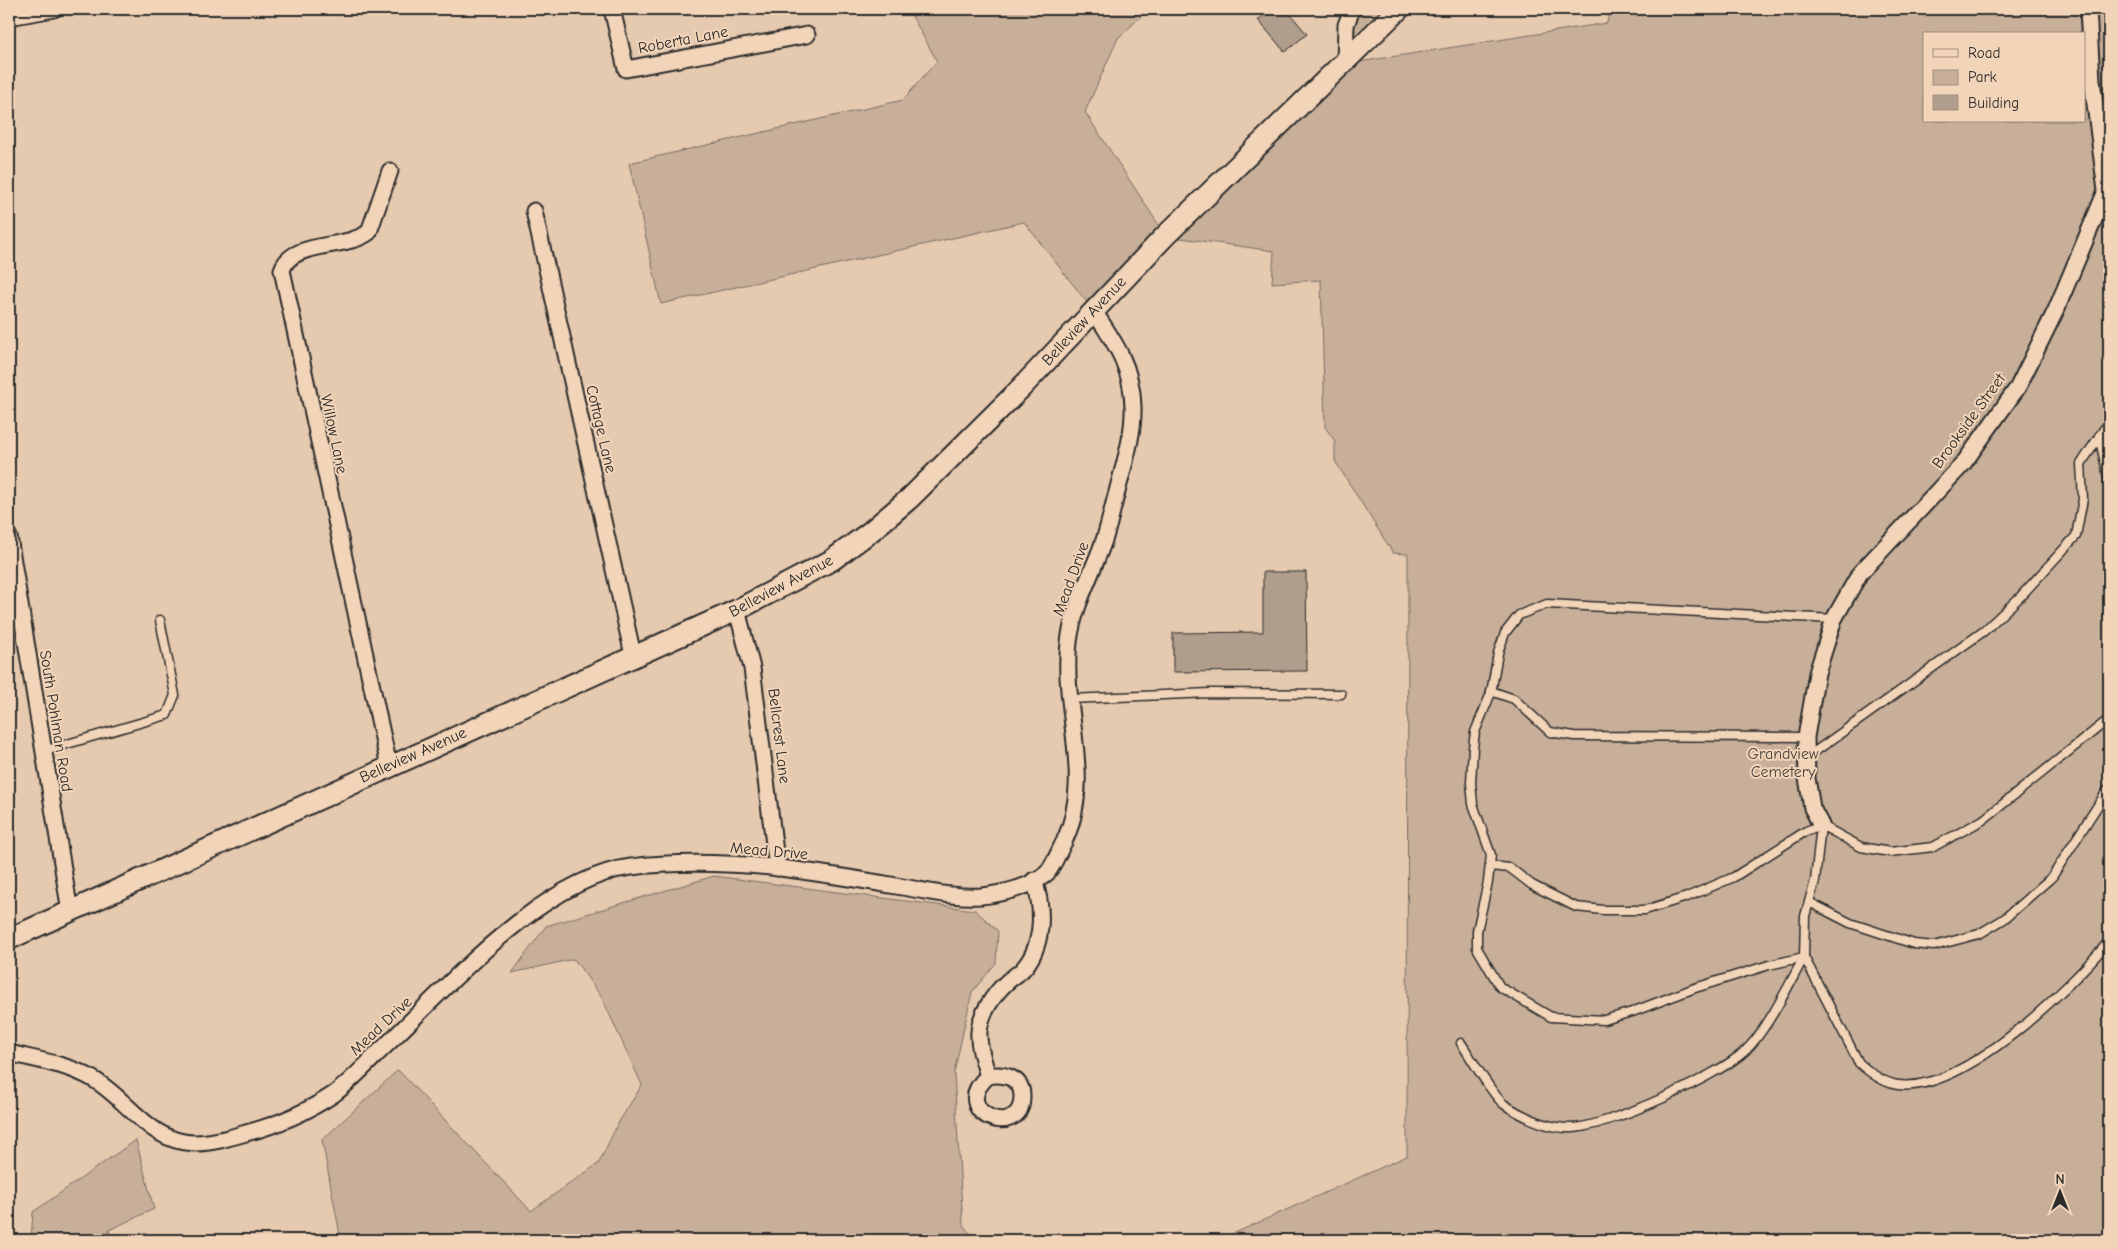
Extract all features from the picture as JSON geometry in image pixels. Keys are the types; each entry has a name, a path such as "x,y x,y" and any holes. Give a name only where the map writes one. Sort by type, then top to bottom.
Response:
{"street":[{"path":"9,17 54,9"},
{"name":"Roberta Lane","path":"612,9 626,69 806,35"},
{"path":"1345,64 1346,25 1352,9"},
{"name":"Belleview Avenue","path":"9,939 633,655 737,610 832,560 870,532 910,498 1019,390 1093,310 1166,236 1345,64 1399,9"},
{"name":"Brookside Street","path":"1821,825 1812,808 1806,758 1806,737 1817,674 1834,619 1860,573 1963,464 2018,386 2056,310 2106,191 2105,154 2092,80 2088,9"},
{"name":"Willow Lane","path":"388,766 282,270 284,262 298,252 353,240 369,232 390,172"},
{"name":"Cottage Lane","path":"534,211 633,655"},
{"name":"Mead Drive","path":"9,1053 58,1064 82,1073 115,1095 152,1129 168,1138 192,1143 214,1141 271,1126 303,1112 337,1092 461,973 516,926 547,902 577,884 602,874 636,867 680,863 736,864 777,868 955,895 979,896 1000,893 1034,880 1046,873 1072,826 1077,805 1078,779 1070,699 1068,645 1073,620 1105,539 1132,427 1133,402 1123,355 1093,310"},
{"name":"South Pohlman Road","path":"9,537 70,912"},
{"name":"Bellcrest Lane","path":"737,610 752,668 777,868"},
{"path":"988,1076 980,1048 979,1030 984,1013 993,998 1007,982 1021,971 1036,947 1040,913 1039,896 1034,880"}],"lane":[{"path":"1806,758 1984,631 2020,597 2076,536 2083,499 2081,464 2109,424"},
{"path":"2099,436 2109,481"},
{"path":"1804,957 1735,976 1604,1020 1551,1018 1500,986 1477,948 1477,931 1491,855 1473,804 1471,783 1475,732 1491,691 1498,653 1505,633 1519,615 1547,604 1834,619"},
{"path":"43,751 167,715 175,695 160,620"},
{"path":"1491,691 1514,699 1525,707 1550,732 1574,736 1806,737"},
{"path":"1070,699 1211,694 1341,694"},
{"path":"1821,825 1861,847 1890,852 1933,847 1983,820 2109,719"},
{"path":"1809,902 1850,923 1914,944 1934,946 1978,934 2004,919 2052,877 2109,788"},
{"path":"1490,866 1510,868 1532,885 1576,907 1603,910 1645,910 1734,877 1806,831 1821,825"},
{"path":"1461,1043 1503,1104 1542,1123 1557,1127 1573,1128 1612,1120 1724,1068 1747,1050 1778,1004 1804,957 1805,916 1815,881 1821,825"},
{"path":"1804,957 1859,1063 1872,1074 1898,1085 1934,1081 1974,1063 2024,1024 2082,973 2109,941"}],"green space":[{"path":"908,9 1149,9 1118,38 1085,112 1166,236 1093,310 1024,222 661,304 629,163 903,100 937,61"},
{"name":"Grandview Cemetery","path":"1352,9 1399,9 1346,64 1607,23 1610,9 2109,9 2109,1240 1219,1240 1407,1156 1408,554 1393,553 1335,461 1335,441 1325,427 1321,280 1272,283 1274,251 1166,236 1345,64"},
{"path":"714,876 975,910 998,931 996,963 972,992 954,1073 963,1225 975,1240 341,1240 322,1140 398,1070 531,1211 599,1163 617,1125 642,1085 602,998 574,959 512,973 546,926"},
{"path":"136,1140 154,1209 109,1230 110,1240 31,1240 33,1212"}],"building":[{"path":"1272,9 1286,9 1307,34 1285,52 1258,20"},
{"path":"1263,572 1306,572 1307,671 1173,672 1173,633 1263,632"}]}
